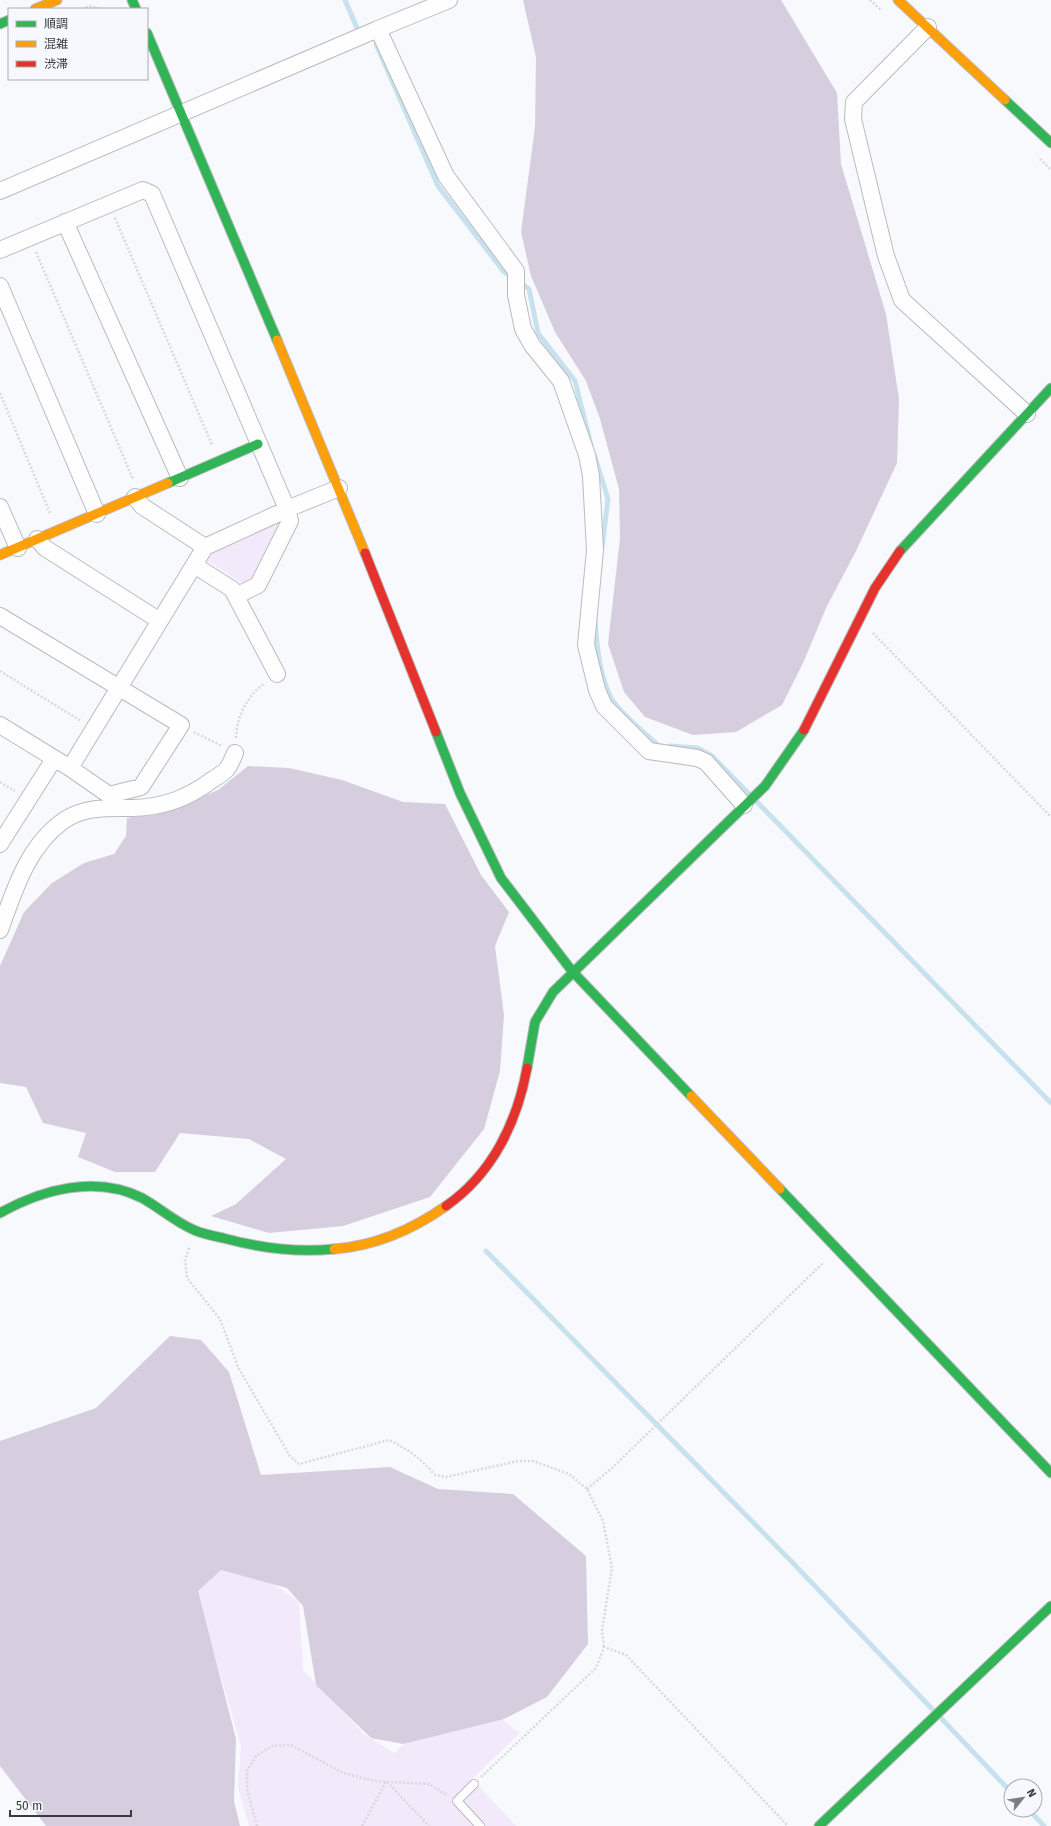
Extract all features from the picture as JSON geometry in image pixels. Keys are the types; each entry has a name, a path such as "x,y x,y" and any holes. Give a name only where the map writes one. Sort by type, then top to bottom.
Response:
{"main road":[{"path":"37,8 56,0"},
{"path":"898,0 1051,143"},
{"path":"148,35 182,112 339,488 460,792 501,878 524,911 572,971 1051,1473"},
{"path":"0,1213 14,1205 45,1193 78,1186 106,1188 134,1194 194,1230 245,1245 286,1250 328,1251 364,1246 392,1238 414,1228 438,1214 469,1189 492,1160 514,1114 525,1077 534,1026 553,992 572,971 758,792 806,728 875,588 903,548 1051,388"},
{"path":"0,555 97,514 135,491 180,478 258,444"},
{"path":"819,1826 1051,1606"}],"street":[{"path":"0,191 182,112 449,0"},
{"path":"928,28 854,102 853,119 886,256 902,300 1027,414"},
{"path":"378,29 446,176 516,271 516,295 523,329 532,345 561,381 571,407 587,455 591,476 596,550 586,645 597,690 604,706 649,751 697,758 706,762 746,804"},
{"path":"0,250 143,190 152,194 258,444 282,512 290,521 258,584 236,596"},
{"path":"66,222 180,478"},
{"path":"0,286 97,514"},
{"path":"70,768 205,546 339,488"},
{"path":"135,491 142,506 205,546"},
{"path":"0,507 18,548"},
{"path":"37,539 45,548 160,620"},
{"path":"194,565 232,589 278,674"},
{"path":"0,616 119,689 181,724 142,787 109,795 70,768 0,725"},
{"path":"0,930 19,879 29,860 49,834 63,821 77,814 99,808 134,808 171,802 194,793 226,770 235,753"},
{"path":"1,840 54,759"}],"lane":[{"path":"474,1784 457,1802 480,1826"}],"path":[{"path":"85,8 90,6 97,8"},
{"path":"109,203 215,451"},
{"path":"29,238 135,491"},
{"path":"0,393 54,520"},
{"path":"859,618 1051,816"},
{"path":"0,671 94,729"},
{"path":"181,724 235,753 237,730 246,702 257,689 278,674"},
{"path":"194,1230 184,1260 186,1278 220,1319 238,1367 290,1456 299,1464 389,1440 408,1449 425,1463 435,1475 446,1477 518,1461 533,1461 569,1474 588,1489 603,1521 612,1568 602,1630 604,1647 596,1668 474,1784"},
{"path":"588,1489 612,1468 838,1249"},
{"path":"604,1647 626,1655 788,1826"},
{"path":"257,1826 247,1789 247,1771 256,1756 272,1746 291,1744 343,1773 374,1781 429,1784 457,1802"},
{"path":"362,1826 386,1782"},
{"path":"386,1782 429,1826"}],"shaded area":[{"path":"523,0 781,0 837,93 841,164 886,314 899,399 897,463 856,551 826,608 804,661 782,705 736,732 693,735 645,717 624,692 608,644 620,538 619,489 600,419 586,381 555,332 531,276 521,232 535,127 536,57"},
{"path":"282,520 255,580 244,584 206,560 211,551"},
{"path":"248,766 289,768 342,780 403,802 445,804 481,875 509,912 495,946 504,1015 500,1071 484,1129 430,1197 343,1226 269,1233 211,1216 236,1204 286,1159 249,1139 180,1133 155,1172 115,1172 78,1157 86,1133 43,1123 26,1087 0,1083 0,966 24,912 52,883 84,863 114,854 126,836 127,818 174,809 218,790"},
{"path":"170,1336 201,1340 229,1372 261,1475 390,1467 438,1489 513,1494 586,1556 588,1644 547,1697 504,1719 403,1744 371,1738 316,1685 303,1606 287,1588 221,1570 198,1591 236,1739 234,1801 240,1826 46,1826 0,1766 0,1441 96,1408"},
{"path":"201,1553 258,1573 299,1602 303,1670 365,1735 394,1753 428,1724 488,1708 520,1733 472,1779 516,1826 249,1826 238,1787 241,1746 191,1574"}],"waterway":[{"path":"345,0 357,28"},
{"path":"376,44 438,186 504,272 512,277"},
{"path":"519,282 529,289 538,333 575,381 591,445"},
{"path":"594,454 608,499 602,548"},
{"path":"595,621 601,669 610,696 632,722 659,746 662,746"},
{"path":"670,746 697,748 712,756 750,795"},
{"path":"757,802 1051,1103"},
{"path":"486,1251 793,1563 933,1710"},
{"path":"940,1717 1003,1784"},
{"path":"1036,1818 1044,1826"}],"traffic: fast":[{"path":"132,0 136,8"},
{"path":"0,24 8,20"},
{"path":"148,35 277,340"},
{"path":"1005,100 1051,143"},
{"path":"900,551 1051,388"},
{"path":"168,483 258,444"},
{"path":"527,1068 535,1022 553,992 765,786 804,730"},
{"path":"436,732 460,793 501,878 572,971 691,1096"},
{"path":"0,1213 34,1197 52,1192 88,1186 106,1187 124,1191 142,1198 187,1227 208,1235 278,1249 334,1249"},
{"path":"780,1189 1051,1473"},
{"path":"819,1826 1051,1606"}],"traffic: slow":[{"path":"37,8 57,0"},
{"path":"898,0 1005,100"},
{"path":"277,340 365,553"},
{"path":"0,555 168,483"},
{"path":"691,1096 780,1189"},
{"path":"334,1249 364,1244 393,1235 433,1215 446,1206"}],"traffic: jam":[{"path":"804,730 875,588 900,551"},
{"path":"365,553 436,732"},
{"path":"446,1206 477,1179 500,1146 517,1108 527,1068"}]}
